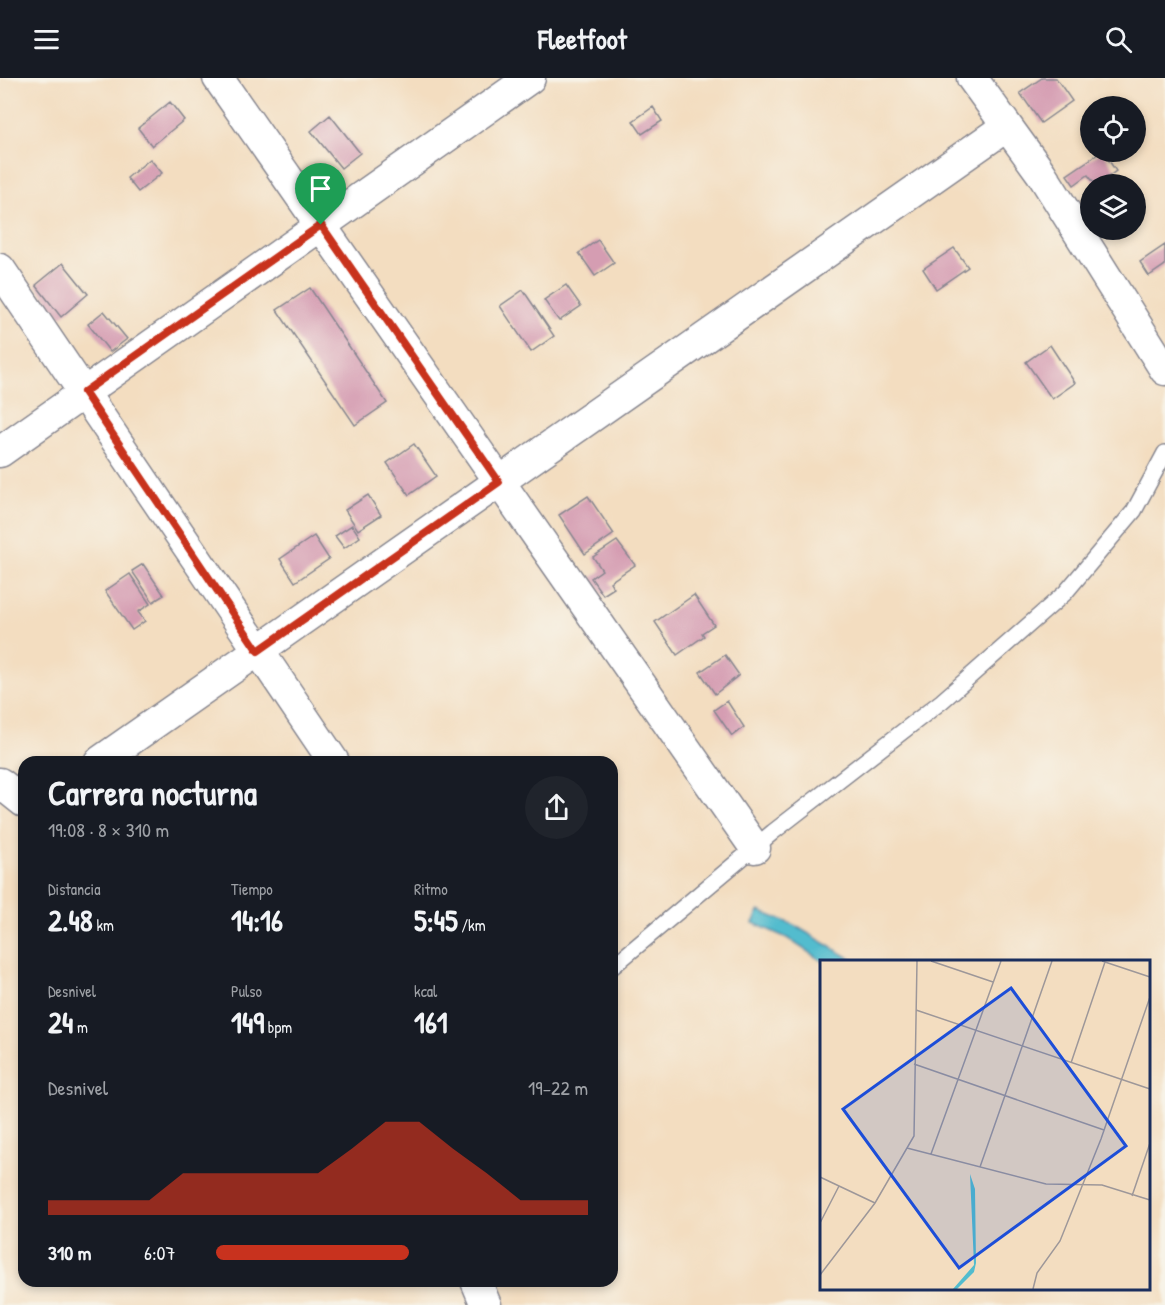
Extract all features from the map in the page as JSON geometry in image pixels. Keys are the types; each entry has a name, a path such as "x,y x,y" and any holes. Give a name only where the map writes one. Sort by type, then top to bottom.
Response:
{"street":[{"path":"218,78 755,848"},
{"path":"0,452 530,78"},
{"path":"972,78 1041,172 1165,370"},
{"path":"108,756 1007,126"},
{"path":"0,268 330,756"},
{"path":"0,783 18,797"},
{"path":"478,1287 486,1305"}],"lane":[{"path":"618,962 755,848 942,701 1065,593 1134,511 1165,453"}],"water":[{"path":"759,911 794,925 853,960 820,960 787,938 753,923"}],"building":[{"path":"1042,78 1056,78 1072,101 1041,123 1020,93"},
{"path":"170,102 184,120 152,146 138,128"},
{"path":"653,107 662,121 642,134 633,121"},
{"path":"330,115 360,153 341,168 311,131"},
{"path":"150,159 162,173 138,192 127,178"},
{"path":"1086,162 1110,162 1116,171 1112,174 1080,174 1080,181 1074,185 1067,175"},
{"path":"598,240 614,263 595,276 579,253"},
{"path":"1165,245 1165,265 1149,276 1140,262"},
{"path":"954,248 968,267 936,289 923,269"},
{"path":"63,263 88,294 61,317 36,285"},
{"path":"566,285 581,306 559,321 544,300"},
{"path":"310,288 387,403 355,425 277,310"},
{"path":"523,290 554,336 531,352 500,306"},
{"path":"104,311 127,339 110,352 88,324"},
{"path":"1050,345 1075,383 1052,399 1026,362"},
{"path":"414,444 436,476 409,495 387,463"},
{"path":"368,495 381,515 358,530 345,510"},
{"path":"588,496 614,534 585,554 559,515"},
{"path":"352,525 360,537 344,548 335,536"},
{"path":"314,536 329,559 295,582 280,559"},
{"path":"617,541 635,565 610,582 614,588 603,595 591,578 602,570 593,557"},
{"path":"143,564 164,595 153,602 132,571"},
{"path":"130,574 150,604 138,612 145,621 132,630 105,591"},
{"path":"694,595 714,625 702,633 704,636 677,655 655,622"},
{"path":"725,655 739,675 715,694 700,672"},
{"path":"727,701 744,727 732,736 714,710"}],"route":[{"path":"321,225 499,482 258,651 84,392 321,225"}]}
